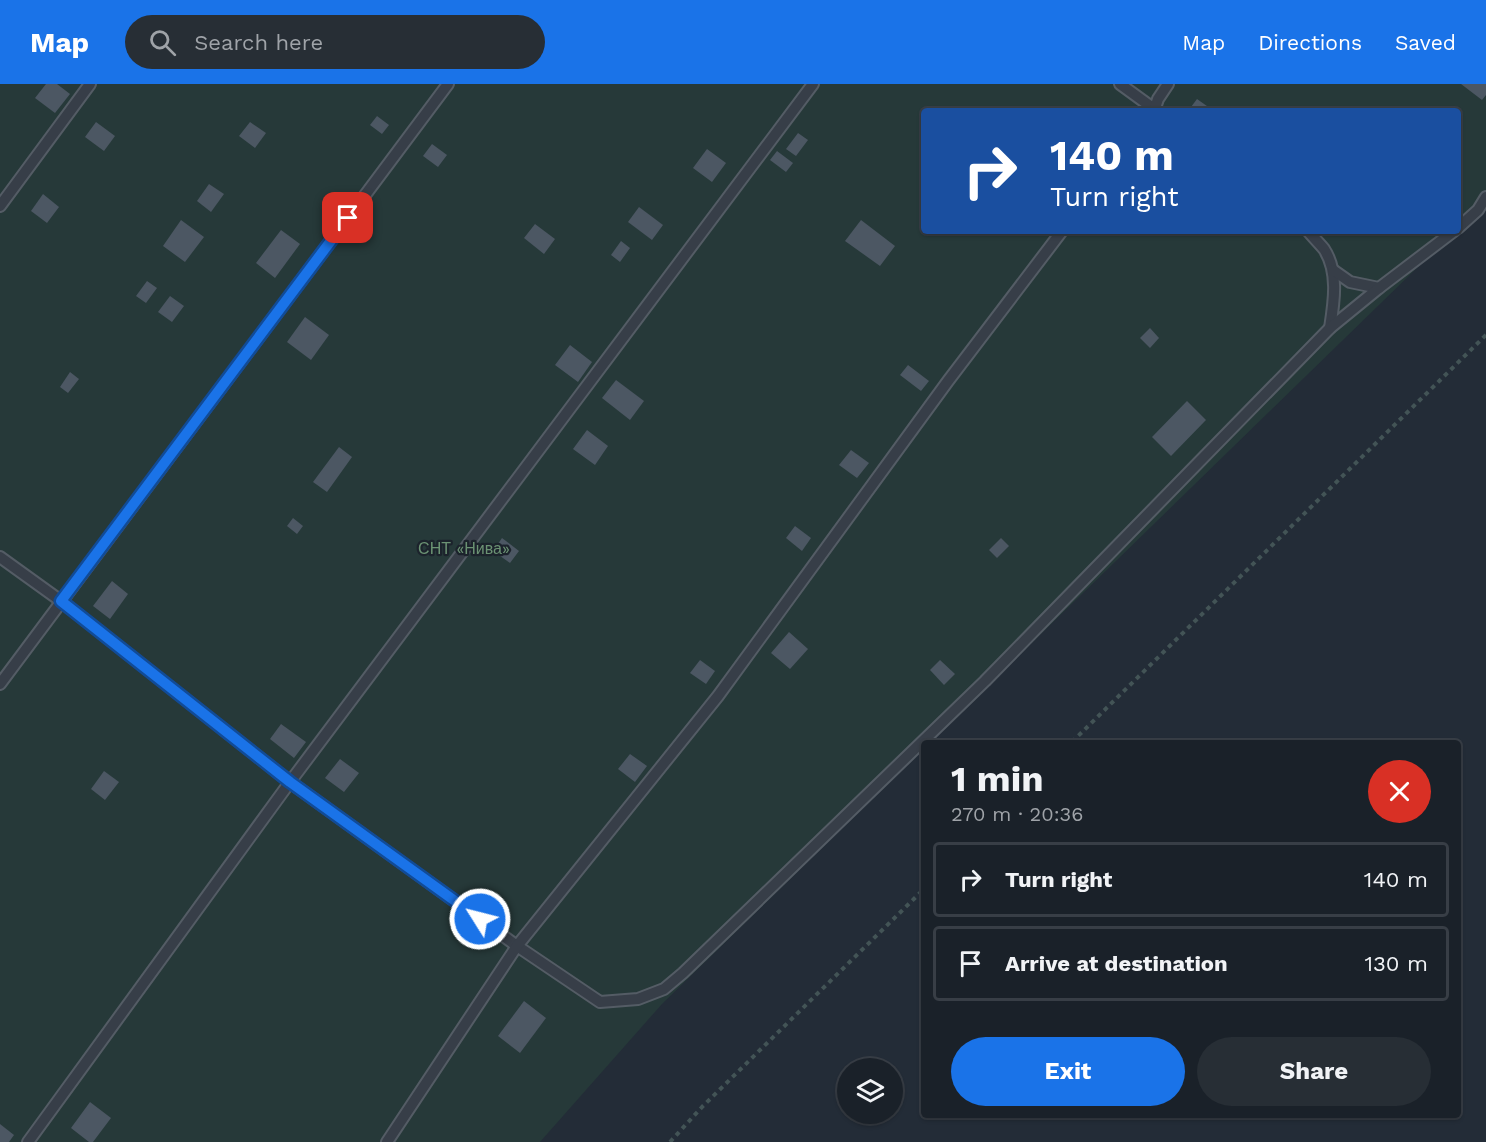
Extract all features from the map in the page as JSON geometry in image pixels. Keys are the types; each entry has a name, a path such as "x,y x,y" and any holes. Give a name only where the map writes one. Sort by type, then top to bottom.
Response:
{"lane":[{"path":"0,206 90,84"},
{"path":"0,684 448,84"},
{"path":"28,1142 290,782 813,84"},
{"path":"1120,84 1153,108"},
{"path":"1156,108 1158,99 1168,84"},
{"path":"1461,225 1478,210 1486,197"},
{"path":"387,1142 517,946 718,696 948,381 1060,234"},
{"path":"1311,234 1325,250 1333,270 1334,292 1330,328"},
{"path":"924,740 985,681 1330,328 1378,288 1450,234"},
{"path":"1333,270 1350,282 1378,288"},
{"path":"0,557 61,601 290,782 517,946 600,1002 638,999 663,989 683,973 921,743"}],"path":[{"path":"1074,740 1486,335"},
{"path":"670,1142 702,1107 921,892"}],"green space":[{"name":"СНТ «Нива»","path":"0,84 1486,84 1486,201 1461,225 1461,108 921,108 921,234 1452,234 932,740 921,740 921,751 662,1004 540,1142 0,1142"}],"building":[{"path":"46,84 57,84 70,94 55,113 35,98"},
{"path":"1461,84 1486,84 1486,95 1482,100"},
{"path":"1197,99 1210,108 1190,108"},
{"path":"377,116 389,125 382,134 370,125"},
{"path":"96,122 115,136 104,151 85,137"},
{"path":"250,122 266,133 255,148 239,136"},
{"path":"798,133 808,140 796,156 786,149"},
{"path":"432,144 447,155 438,167 423,156"},
{"path":"707,149 726,163 712,182 693,168"},
{"path":"777,151 793,163 786,172 770,160"},
{"path":"209,184 224,194 211,212 197,201"},
{"path":"43,194 59,207 47,223 31,211"},
{"path":"639,207 663,225 652,240 628,222"},
{"path":"181,220 204,237 185,262 163,246"},
{"path":"861,220 895,246 880,266 845,241"},
{"path":"535,224 555,239 544,254 524,238"},
{"path":"281,230 300,244 275,278 256,263"},
{"path":"621,241 630,248 620,262 611,255"},
{"path":"147,281 157,288 146,303 136,296"},
{"path":"170,296 184,306 172,322 158,312"},
{"path":"305,317 329,335 311,360 287,342"},
{"path":"1150,328 1159,338 1150,348 1140,338"},
{"path":"570,345 592,362 578,382 555,365"},
{"path":"908,365 929,381 921,391 900,375"},
{"path":"70,372 79,379 68,393 60,387"},
{"path":"616,380 644,401 630,420 602,398"},
{"path":"1187,401 1206,420 1171,456 1152,437"},
{"path":"587,430 608,446 595,465 573,449"},
{"path":"339,447 352,457 327,492 313,482"},
{"path":"851,450 869,463 857,478 839,465"},
{"path":"293,518 303,526 297,534 287,526"},
{"path":"795,526 811,538 802,551 786,538"},
{"path":"502,538 519,551 510,563 493,551"},
{"path":"1001,538 1009,546 997,558 989,550"},
{"path":"112,581 128,594 110,619 93,606"},
{"path":"789,632 808,649 790,669 771,653"},
{"path":"700,660 715,671 706,684 690,673"},
{"path":"940,660 955,674 944,685 930,670"},
{"path":"281,724 306,742 294,758 270,739"},
{"path":"630,754 647,766 635,782 618,769"},
{"path":"340,759 359,773 344,792 325,778"},
{"path":"104,771 119,782 105,800 91,789"},
{"path":"524,1001 546,1018 520,1053 498,1036"},
{"path":"90,1102 111,1118 93,1142 89,1142 71,1128"},
{"path":"0,1124 14,1135 9,1142 0,1142"}],"route":[{"path":"348,218 61,601 290,782 480,919"}]}
